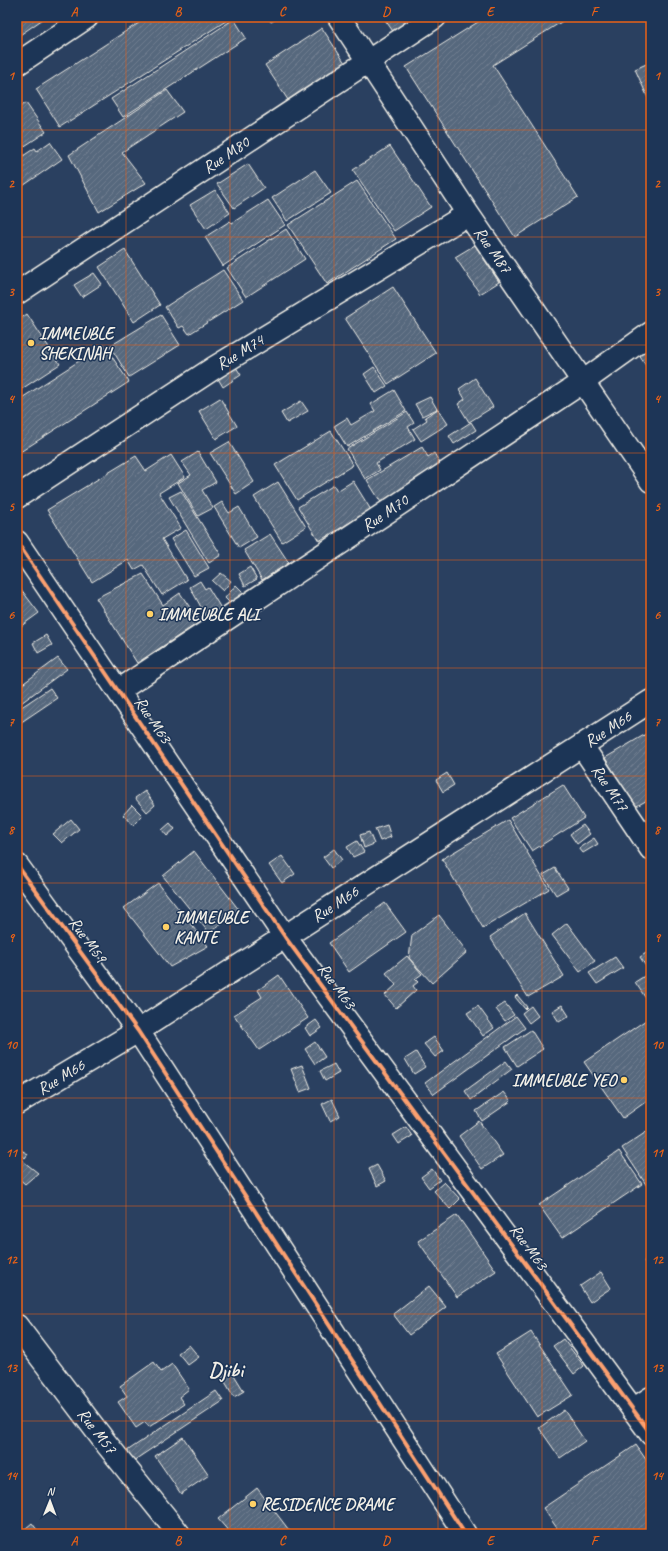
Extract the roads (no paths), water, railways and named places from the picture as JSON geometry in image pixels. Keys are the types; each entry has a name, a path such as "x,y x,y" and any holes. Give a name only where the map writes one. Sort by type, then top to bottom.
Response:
{"street":[{"path":"17,64 87,17"},
{"name":"Rue M87","path":"339,17 468,214 584,381 651,481"},
{"name":"Rue M80","path":"17,293 435,17"},
{"name":"Rue M74","path":"17,497 214,368 468,214"},
{"name":"Rue M70","path":"118,691 584,381 651,333"},
{"name":"Rue M63","path":"17,542 285,937 651,1434"},
{"name":"Rue M66","path":"17,1103 138,1032 651,701"},
{"name":"Rue M77","path":"582,746 651,849"},
{"name":"Rue M59","path":"17,865 138,1032 465,1534"},
{"name":"Rue M57","path":"17,1326 104,1442 179,1534"},
{"path":"633,1410 651,1398"}],"place":[{"name":"IMMEUBLE SHEKINAH","path":"31,343"},
{"name":"IMMEUBLE ALI","path":"150,614"},
{"name":"IMMEUBLE KANTE","path":"166,927"},
{"name":"IMMEUBLE YEO","path":"624,1080"},
{"name":"RESIDENCE DRAME","path":"253,1504"}],"district":[{"name":"Djibi","path":"226,1370"}]}
